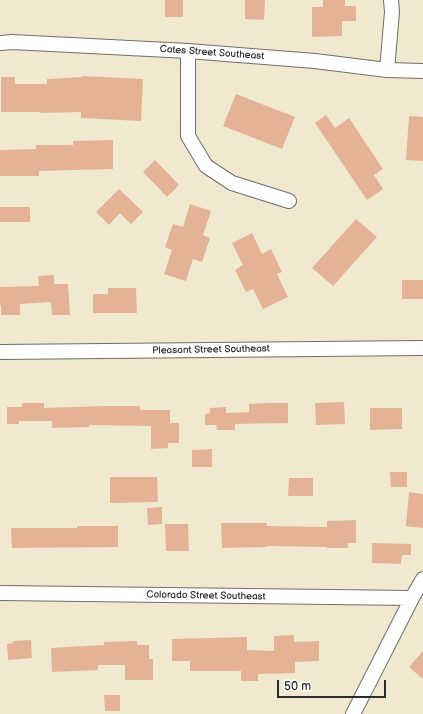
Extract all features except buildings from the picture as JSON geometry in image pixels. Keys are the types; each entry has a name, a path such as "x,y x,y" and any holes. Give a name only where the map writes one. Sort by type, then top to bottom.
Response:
{"street":[{"path":"387,70 392,12 391,0"},
{"name":"Cates Street Southeast","path":"0,43 12,42 188,51 315,61 387,70 423,71"},
{"path":"188,51 188,136 206,166 232,183 289,201"},
{"name":"Pleasant Street Southeast","path":"0,352 423,348"},
{"path":"352,714 423,579"},
{"name":"Colorado Street Southeast","path":"0,593 412,598"}]}
